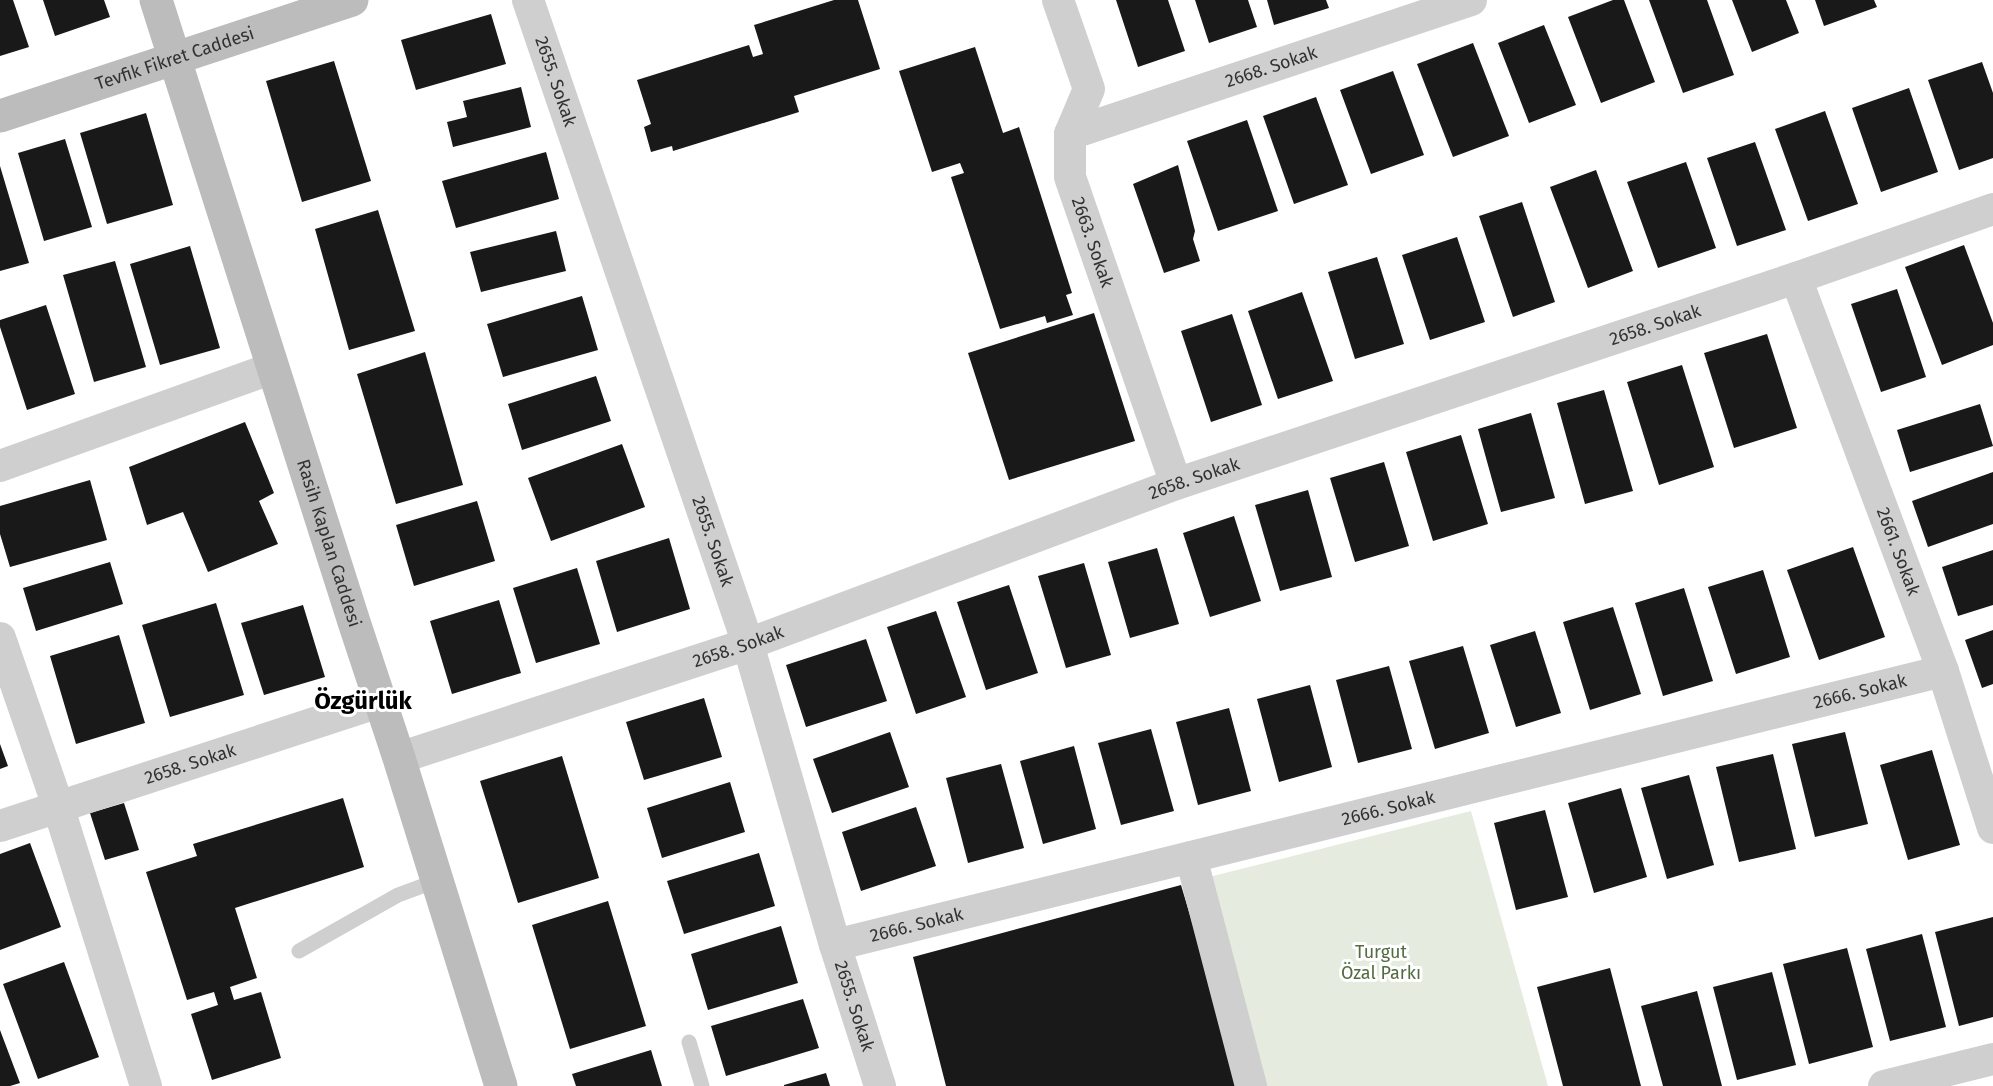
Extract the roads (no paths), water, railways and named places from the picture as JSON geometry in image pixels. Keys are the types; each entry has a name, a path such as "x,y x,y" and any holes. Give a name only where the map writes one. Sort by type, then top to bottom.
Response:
{"street":[{"name":"Rasih Kaplan Caddesi","path":"156,0 379,702 399,758 501,1086"},
{"name":"Tevfik Fikret Caddesi","path":"0,116 352,0"},
{"name":"2655. Sokak","path":"528,0 748,645 835,945 880,1086"},
{"name":"2663. Sokak","path":"1058,0 1089,89 1070,134 1070,177 1176,484"},
{"name":"2668. Sokak","path":"1070,134 1471,0"},
{"name":"2658. Sokak","path":"399,758 748,645 1176,484 1796,278 1993,209"},
{"name":"2661. Sokak","path":"1796,278 1943,672 1993,828"},
{"path":"0,466 273,368"},
{"path":"0,638 58,806 139,1084"},
{"name":"2666. Sokak","path":"835,945 1943,672"},
{"name":"2658. Sokak","path":"0,826 379,702"},
{"path":"1191,857 1251,1086"},
{"path":"1884,1086 1993,1059"}],"lane":[{"path":"299,951 398,895 436,881"},
{"path":"689,1042 702,1086"}],"district":[{"name":"Özgürlük","path":"363,701"}],"park label":[{"name":"Turgut Özal Parkı","path":"1381,962"}]}
